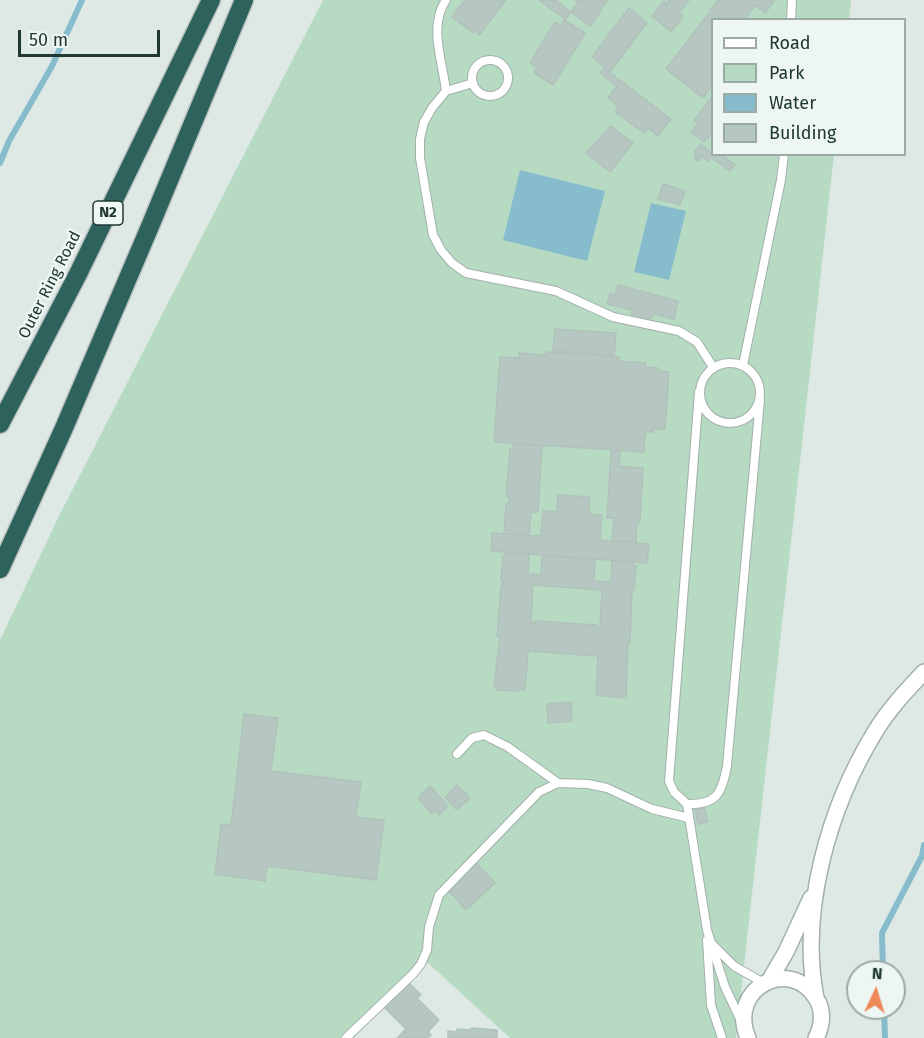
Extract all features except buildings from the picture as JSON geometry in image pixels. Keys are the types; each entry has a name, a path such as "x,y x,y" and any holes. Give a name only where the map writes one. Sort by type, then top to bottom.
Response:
{"highway":[{"name":"Outer Ring Road","path":"0,424 78,274 211,0"},
{"path":"0,569 64,428 244,0"}],"street":[{"path":"816,1038 822,1016 816,998 811,961 812,937 818,884 831,826 858,763 876,731 893,706 924,672"},
{"path":"767,982 786,952 818,884"},
{"path":"746,1032 743,1014 747,1002 754,991 767,982 776,979 796,982 812,992 816,998"}],"lane":[{"path":"446,0 438,19 437,33 446,91"},
{"path":"791,18 792,0"},
{"path":"493,60 499,62 506,71 508,82 502,92 496,95 480,93 473,83 473,71 481,63 493,60"},
{"path":"473,83 446,91 424,122 420,139 420,158 433,235 441,250 452,263 466,273 556,291 613,317 679,331 697,342 713,367"},
{"path":"743,365 781,180 784,156"},
{"path":"687,804 703,804 711,800 719,792 728,766 760,400 758,380 752,371 743,365 723,363 713,367 706,374 699,392 669,770 669,781 674,792 687,804 690,818 707,930 711,1005 723,1038"},
{"path":"699,392 700,402 705,410 720,422 729,424 749,417 756,410 760,400"},
{"path":"457,754 472,738 484,735 508,747 558,783"},
{"path":"346,1038 422,964 427,950 429,927 439,896 539,792 558,783 588,784 607,788 652,808 690,818"},
{"path":"707,930 725,987 746,1032"},
{"path":"712,944 734,966 767,982"}],"green space":[{"path":"323,0 851,0 849,18 711,18 711,156 834,156 736,1038 510,1038 426,961 348,1038 0,1038 0,640 59,516"}],"water":[{"path":"520,170 605,191 587,261 503,240"},
{"path":"651,203 686,211 669,280 634,272"}],"waterway":[{"path":"0,163 9,141 52,66 82,0"},
{"path":"883,960 882,933 922,856 924,845"},
{"path":"884,1020 885,1038"}]}
